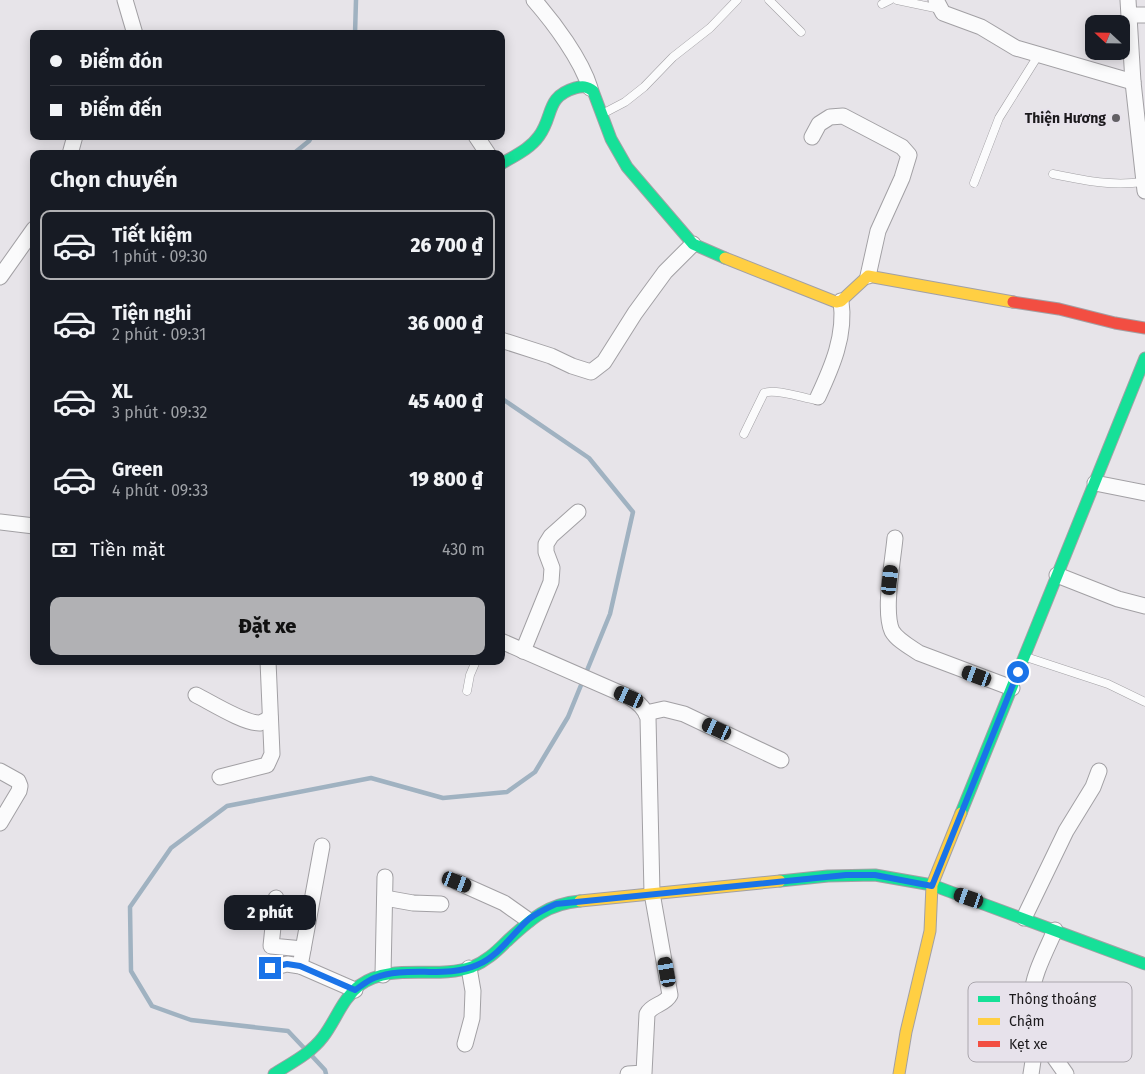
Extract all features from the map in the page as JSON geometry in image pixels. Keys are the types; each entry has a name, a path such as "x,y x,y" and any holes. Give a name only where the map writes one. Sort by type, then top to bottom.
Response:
{"street":[{"path":"125,0 135,30"},
{"path":"534,0 546,13 585,73 611,139 627,167 693,244 830,301 841,301 868,276 878,231 902,178 909,155 902,147 843,116 830,117 819,124 812,137"},
{"path":"938,4 948,16 982,27 1016,48 1039,54 1137,91"},
{"path":"1129,7 1145,15"},
{"path":"1129,7 1144,187"},
{"path":"505,161 538,138 544,128 554,100 558,95 567,90 582,86 590,88"},
{"path":"0,277 30,235"},
{"path":"505,341 551,356 591,372 604,362 635,313 665,272 693,244"},
{"path":"868,276 1059,309 1145,328"},
{"path":"818,397 839,342 843,315 841,301"},
{"path":"899,1074 906,1032 930,931 932,886 1145,358"},
{"path":"1094,483 1145,493"},
{"path":"523,651 551,582 552,568 546,552 546,544 551,536 578,512"},
{"path":"0,522 30,526"},
{"path":"895,538 888,597 890,623 893,632 906,645 919,653 1012,688"},
{"path":"1057,575 1118,599 1145,606"},
{"path":"505,643 637,702 648,718 652,893 670,995 666,1001 650,1008 646,1014 644,1073 628,1074"},
{"path":"220,777 267,765 272,754 268,665"},
{"path":"196,695 249,721 259,723 266,721 270,717"},
{"path":"646,713 664,709 684,714 781,760"},
{"path":"0,771 18,781 20,786 19,791 1,820"},
{"path":"1024,918 1066,831 1093,787 1099,771"},
{"path":"300,966 322,846"},
{"path":"274,1074 315,1046 340,1007 355,990 373,978 395,973 448,971 469,968 486,960 528,920 556,904 846,875 875,875 932,886 1024,918 1145,964"},
{"path":"383,975 385,877"},
{"path":"457,882 504,903 528,920"},
{"path":"276,898 271,946 303,949"},
{"path":"385,898 413,903 441,904"},
{"path":"274,917 308,920"},
{"path":"1034,982 1055,930"},
{"path":"270,968 287,964 300,966 355,990"},
{"path":"465,1044 472,1018 473,991 469,968"},
{"path":"1058,1062 1066,1074"}],"lane":[{"path":"602,113 625,102 644,87 673,57 710,28 737,0"},
{"path":"769,0 801,32"},
{"path":"882,4 890,0"},
{"path":"897,0 938,4"},
{"path":"974,183 999,118 1039,54"},
{"path":"1053,174 1091,182 1144,187"},
{"path":"744,434 764,393 768,391 777,392 816,400 818,397"},
{"path":"1024,656 1108,684 1145,702"},
{"path":"466,691 474,665"}],"waterway":[{"path":"355,30 356,0"},
{"path":"298,150 310,140"},
{"path":"305,1049 288,1031 191,1020 152,1006 131,971 130,907 171,848 227,806 371,778 443,798 507,792 535,772 568,717 610,614 633,512 589,458 505,401"},
{"path":"312,1056 325,1070 326,1074"}],"traffic: fast":[{"path":"505,162 535,141 544,129 551,108 559,96 575,88 589,88 593,91 611,139 627,167 693,244 725,258"},
{"path":"961,813 1145,358"},
{"path":"780,881 828,876 875,875 932,885 1145,964"},
{"path":"274,1074 300,1058 318,1043 348,997 360,985 386,974 458,971 472,967 490,956 539,914 557,906 580,901"}],"traffic: slow":[{"path":"725,258 836,302 841,301 868,276 1013,302"},
{"path":"899,1074 906,1032 930,931 932,885 961,813"},
{"path":"580,901 780,881"}],"traffic: jam":[{"path":"1013,302 1059,309 1115,323 1145,328"}],"place":[{"name":"Thiện Hương","path":"1116,118"}],"route":[{"path":"270,968 287,964 300,966 355,990 373,978 383,975 448,971 478,965 494,954 528,920 556,904 846,875 875,875 932,886 1018,672"}]}
